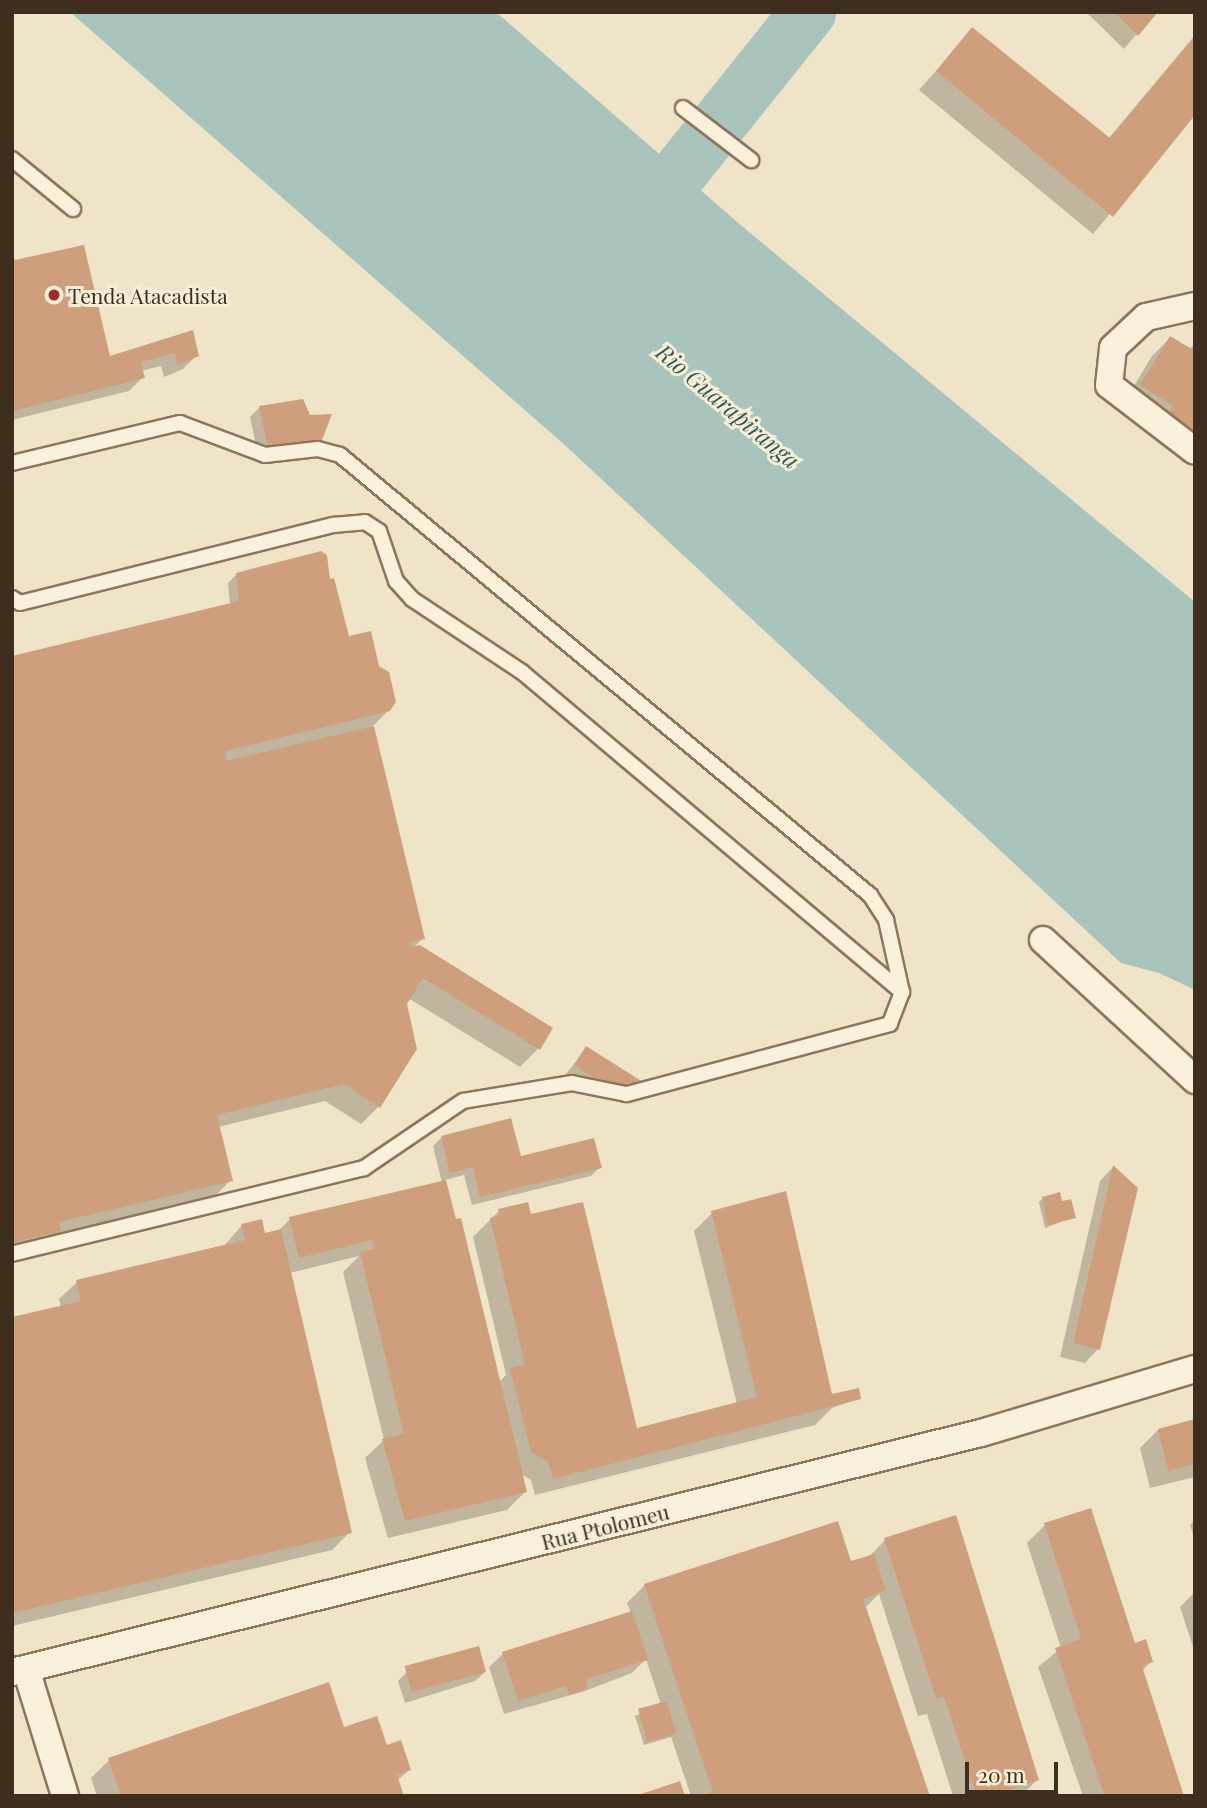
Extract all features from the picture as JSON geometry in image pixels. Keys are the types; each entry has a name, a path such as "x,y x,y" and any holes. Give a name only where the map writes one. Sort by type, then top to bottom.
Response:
{"street":[{"path":"1195,306 1146,317 1113,348 1109,385 1195,451"},
{"path":"1043,940 1195,1080"},
{"name":"Rua Ptolomeu","path":"19,1670 981,1433 1195,1370"},
{"path":"19,1670 65,1796"}],"lane":[{"path":"683,107 751,160"},
{"path":"12,159 73,209"},
{"path":"12,463 180,423 265,455 318,449 340,455 870,895 886,920 902,992 890,1024 626,1094 572,1083 463,1101 365,1168 12,1254"},
{"path":"12,598 20,603 333,525 365,522 379,531 396,581 412,599 522,672 902,992"}],"water":[{"name":"Rio Guarapiranga","path":"70,12 496,12 743,227 1195,602 1195,990 1159,973 1121,963 567,447"}],"building":[{"path":"1114,12 1158,12 1138,36"},
{"path":"972,27 1110,138 1195,36 1195,115 1113,217 936,71"},
{"name":"Tenda Atacadista","path":"84,245 110,356 193,330 199,356 177,365 175,353 141,362 145,378 12,411 12,254 15,260"},
{"path":"1170,336 1195,351 1195,440 1167,416 1173,406 1140,385"},
{"path":"303,399 310,415 332,414 322,440 268,450 259,406"},
{"path":"321,551 327,555 330,579 334,578 349,636 371,631 379,666 389,672 396,702 390,711 225,751 227,761 374,726 425,939 410,942 411,947 420,945 553,1028 540,1050 423,978 407,1004 417,1049 380,1108 344,1084 217,1115 233,1181 59,1222 61,1231 12,1243 12,656 239,601 236,573"},
{"path":"586,1046 643,1082 612,1089 574,1065"},
{"path":"511,1118 521,1156 594,1138 602,1168 480,1197 473,1167 450,1173 441,1136"},
{"path":"1113,1165 1138,1188 1100,1350 1073,1343"},
{"path":"446,1180 456,1219 461,1218 527,1492 405,1521 382,1439 404,1434 360,1252 374,1249 372,1240 299,1258 289,1217"},
{"path":"786,1191 832,1394 859,1388 861,1399 553,1479 548,1462 531,1452 510,1368 525,1365 490,1218 500,1215 498,1209 528,1202 531,1214 583,1202 637,1428 757,1397 711,1211"},
{"path":"1060,1192 1062,1201 1071,1199 1076,1218 1048,1225 1042,1197"},
{"path":"262,1219 265,1233 281,1229 352,1533 12,1613 12,1317 81,1301 76,1280 245,1240 241,1224"},
{"path":"1195,1419 1195,1464 1168,1471 1158,1429"},
{"path":"1091,1508 1135,1643 1146,1639 1153,1662 1142,1666 1184,1796 1104,1796 1055,1648 1081,1639 1044,1523"},
{"path":"956,1515 1039,1780 991,1796 971,1796 976,1794 944,1697 936,1699 884,1538"},
{"path":"838,1521 851,1561 874,1554 886,1590 863,1599 930,1796 701,1796 713,1792 644,1584"},
{"path":"632,1611 648,1660 586,1679 588,1689 569,1695 566,1686 518,1701 502,1652"},
{"path":"479,1646 486,1672 412,1692 405,1666"},
{"path":"329,1682 344,1727 377,1716 387,1745 401,1740 411,1770 397,1775 404,1796 121,1796 108,1758"},
{"path":"667,1701 676,1734 647,1742 638,1709"},
{"path":"680,1781 685,1796 638,1796 638,1795"}],"waterway":[{"path":"632,232 808,12"}],"place":[{"name":"Tenda Atacadista","path":"54,295"}]}
